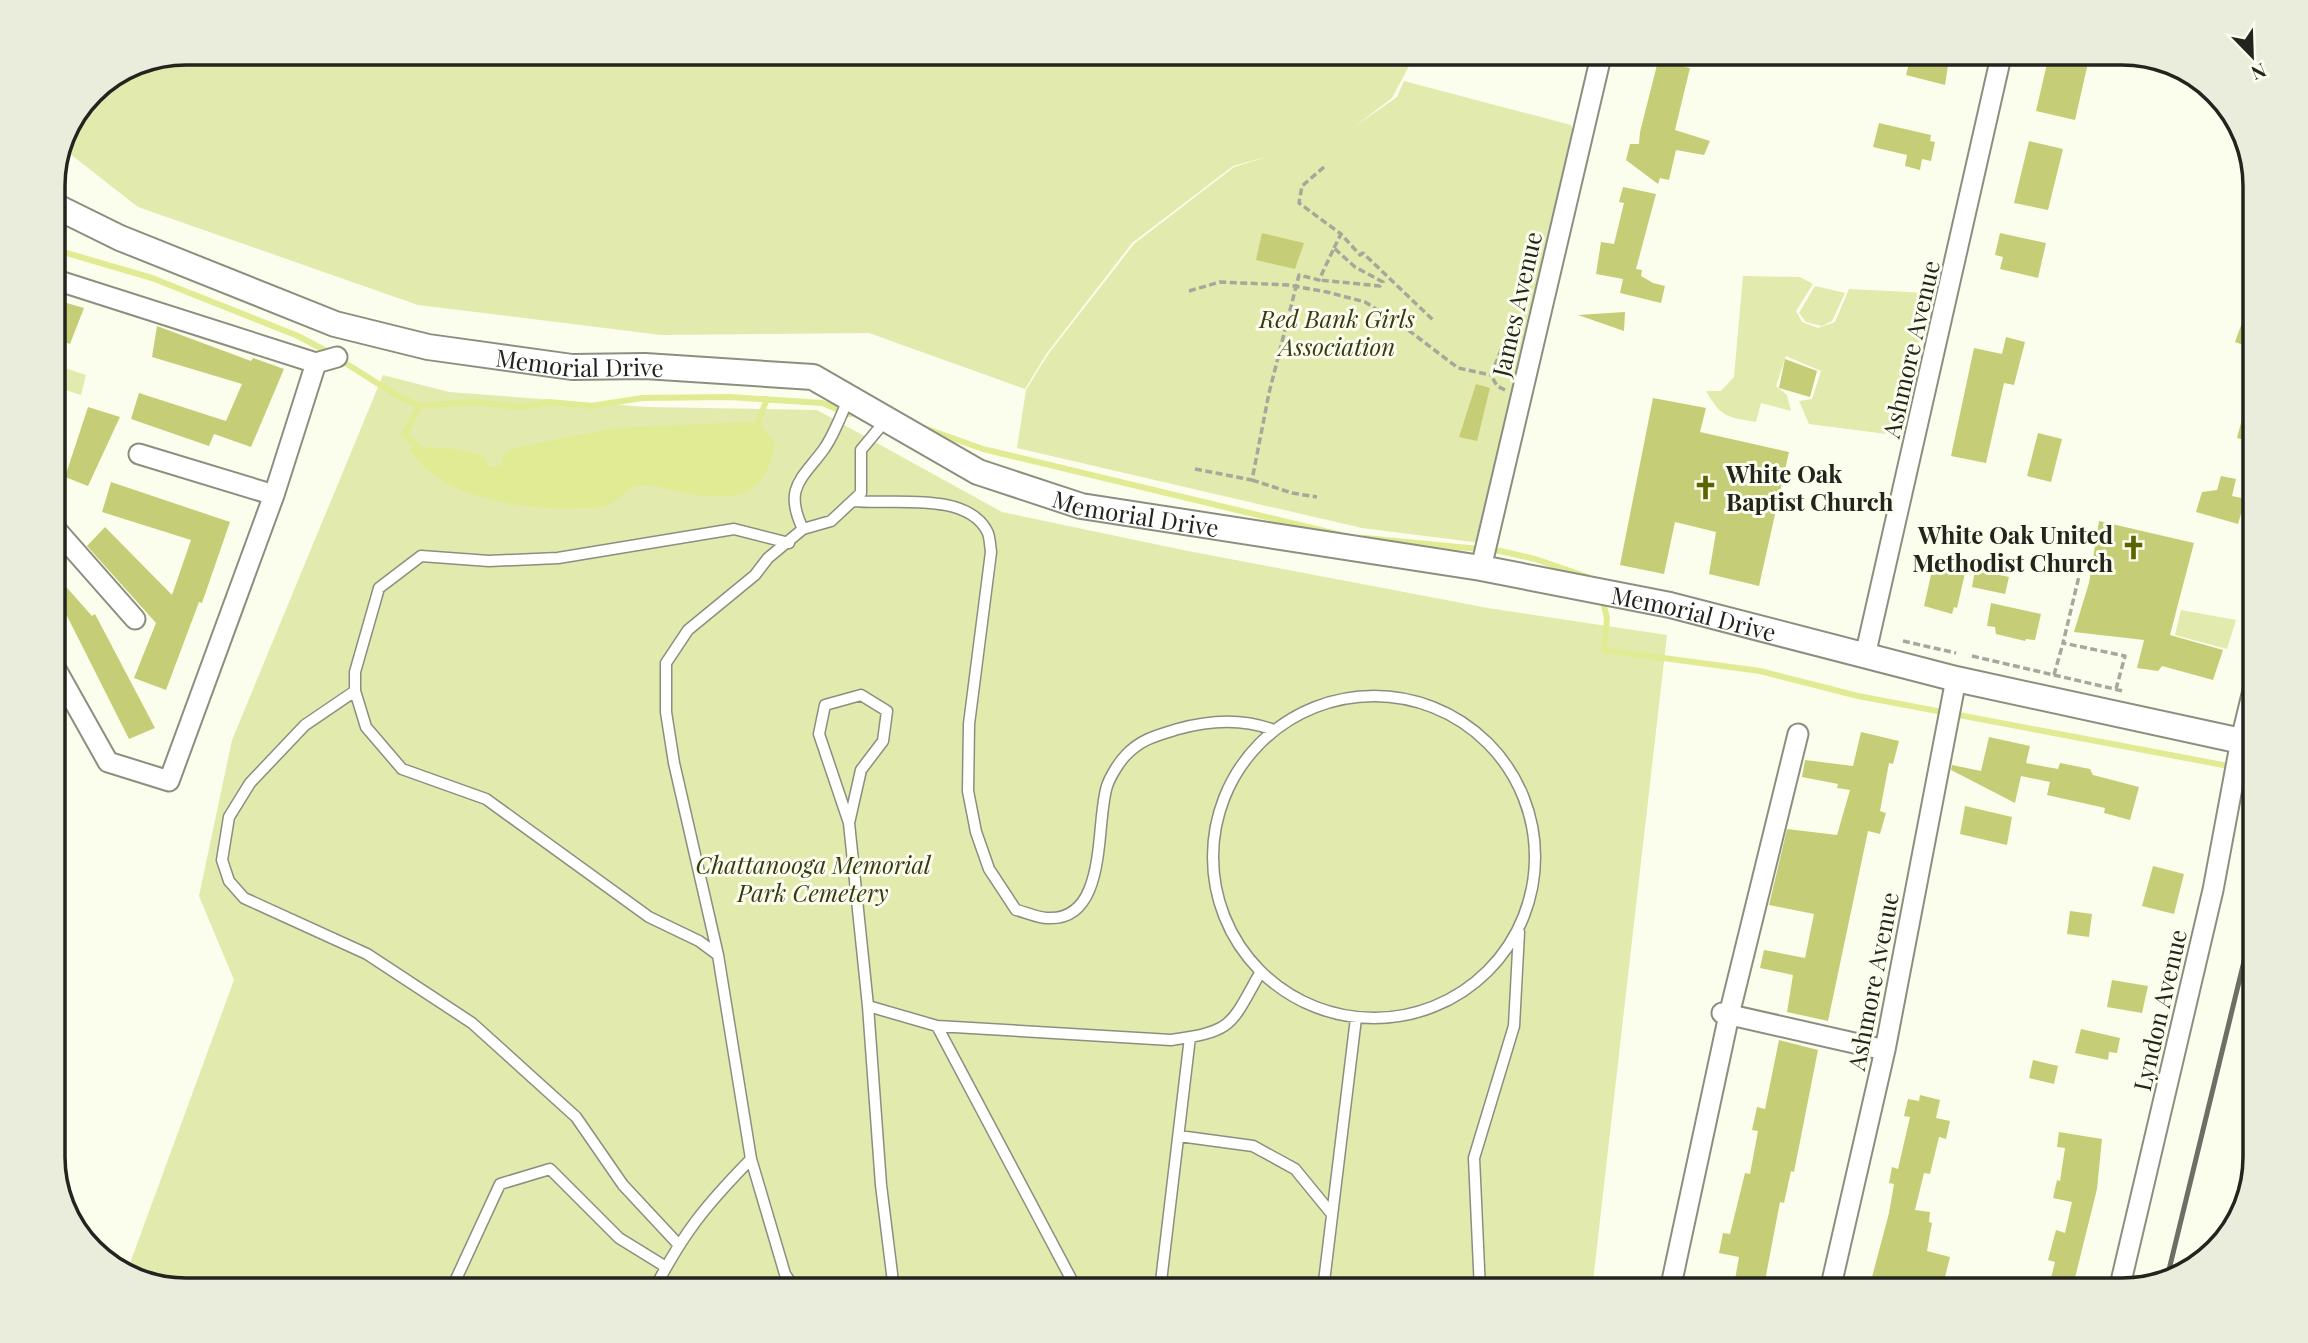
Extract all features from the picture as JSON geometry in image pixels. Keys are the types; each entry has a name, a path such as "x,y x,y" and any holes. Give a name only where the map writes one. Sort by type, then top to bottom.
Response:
{"street":[{"name":"James Avenue","path":"1481,568 1599,65"},
{"name":"Ashmore Avenue","path":"1865,656 1999,65"},
{"name":"Memorial Drive","path":"65,211 120,238 335,324 418,345 572,367 645,366 813,377 978,472 1081,506 1481,568 1670,605 1956,678 2243,741"},
{"path":"65,283 316,363 337,358"},
{"path":"65,685 108,762 169,780 274,495 316,363"},
{"path":"139,454 274,495"},
{"path":"65,539 135,618"},
{"name":"Ashmore Avenue","path":"1833,1278 1885,1050 1956,678"},
{"path":"1672,1278 1726,1014 1798,734"},
{"name":"Lyndon Avenue","path":"2122,1278 2243,763"},
{"path":"1726,1014 1885,1050"}],"lane":[{"path":"803,529 795,513 793,495 806,467 824,448 849,398"},
{"path":"788,1278 751,1159 718,955 674,763 666,712 667,663 688,630 803,529 831,521 862,493 862,450 887,419"},
{"path":"854,501 883,504 913,501 955,506 969,513 987,530 991,552 969,724 968,791 976,832 989,869 1016,910 1048,919 1070,914 1086,899 1097,864 1107,786 1125,755 1145,739 1226,720 1248,721 1271,729"},
{"path":"718,955 699,941 649,917 486,799 402,769 366,727 355,691 355,672 379,588 421,556 489,561 558,558 734,529 789,543"},
{"path":"355,691 305,725 250,783 229,817 222,860 229,881 244,898 368,954 472,1024 576,1118 624,1185 678,1244"},
{"path":"849,823 861,770 883,741 887,711 861,695 825,705 819,734 849,823 869,1006 881,1185 893,1278"},
{"path":"1479,1278 1474,1158 1514,1026 1519,932 1536,872 1530,809 1501,754 1453,714 1393,696 1330,701 1271,729 1237,770 1216,820 1212,876 1228,929 1260,973 1308,1006 1356,1018 1411,1015 1454,998 1491,970 1519,932"},
{"path":"869,1006 937,1026 1171,1040 1206,1035 1232,1023 1260,973"},
{"path":"1325,1278 1356,1018"},
{"path":"937,1026 1071,1278"},
{"path":"1161,1278 1190,1037"},
{"path":"1179,1136 1253,1146 1295,1169 1331,1213"},
{"path":"660,1278 678,1244 702,1209 751,1159"},
{"path":"457,1278 500,1184 550,1169 619,1238 666,1267"}],"path":[{"path":"1324,167 1302,186 1299,203 1341,234 1360,255 1363,253 1434,321"},
{"path":"1320,280 1341,234"},
{"path":"1252,480 1269,393 1299,275 1320,280 1381,286 1383,282 1354,267 1334,248"},
{"path":"1189,290 1220,282 1296,286 1365,302 1403,326 1458,368 1491,375 1497,386 1520,396"},
{"path":"1491,375 1507,336"},
{"path":"1195,469 1317,497"},
{"path":"2054,675 2081,568"},
{"path":"1896,639 1956,653"},
{"path":"2063,643 2124,656 2116,690"},
{"path":"1972,656 2129,692"}],"green space":[{"name":"Red Bank Girls Association","path":"186,65 1410,65 1392,98 1354,127 1397,97 1404,81 1571,125 1575,137 1481,543 1362,528 1017,448 1026,390 1049,353 1134,244 1234,167 1270,156 1233,166 1132,243 1047,353 1025,389 869,333 661,335 418,305 138,207 70,154 77,132 90,112 106,95 125,81 147,71"},
{"path":"1743,276 1800,277 1813,284 1796,311 1802,322 1818,328 1835,322 1849,289 1929,293 1902,436 1809,424 1799,401 1812,399 1821,371 1786,356 1776,386 1787,395 1791,411 1761,403 1756,422 1731,417 1716,406 1706,391 1721,391 1734,377"},
{"path":"1815,286 1845,293 1832,321 1822,326 1806,322 1799,313"},
{"path":"65,368 86,375 81,395 65,390"},
{"name":"Chattanooga Memorial Park Cemetery","path":"383,375 449,392 647,407 817,410 1002,512 1183,550 1488,608 1667,635 1593,1278 186,1278 140,1269 130,1264 234,980 199,896 232,740"},
{"path":"2181,610 2236,620 2227,649 2175,635"}],"shaded area":[{"path":"749,422 760,424 775,442 765,474 756,485 746,491 719,497 639,485 630,488 612,503 597,508 533,507 484,498 439,478 422,465 409,448 468,452 486,458 489,468 501,465 505,452 515,448 616,428"}],"building":[{"path":"1657,65 1690,68 1675,130 1710,141 1704,155 1676,150 1669,180 1660,178 1658,184 1626,160 1630,144 1639,144"},
{"path":"1909,65 1948,65 1945,85 1906,75"},
{"path":"2047,65 2088,65 2075,120 2036,111"},
{"path":"1879,123 1931,135 1930,141 1935,142 1931,161 1922,159 1920,170 1905,166 1907,155 1873,147"},
{"path":"2029,141 2063,149 2048,210 2014,203"},
{"path":"1623,187 1656,194 1636,269 1642,270 1641,276 1665,286 1661,303 1620,293 1623,279 1596,274 1601,242 1614,244 1624,203 1619,202"},
{"path":"1262,233 1304,243 1295,269 1256,260"},
{"path":"2000,233 2046,243 2038,278 2000,269 2003,257 1995,255"},
{"path":"65,302 84,308 70,344 65,342"},
{"path":"1625,312 1624,331 1578,315"},
{"path":"2243,320 2243,345 2235,342"},
{"path":"157,326 251,361 253,358 284,369 251,447 214,434 209,446 131,419 139,393 226,421 242,384 152,357"},
{"path":"2006,337 2025,342 2014,385 2004,383 1986,463 1951,456 1974,348 2002,354"},
{"path":"1785,359 1817,371 1810,397 1779,388"},
{"path":"1476,384 1490,388 1477,441 1459,437"},
{"path":"1653,398 1706,408 1700,432 1789,452 1759,586 1709,574 1716,532 1675,522 1664,574 1620,565"},
{"path":"88,407 120,417 88,486 65,477"},
{"path":"2243,415 2243,440 2237,438"},
{"path":"2038,433 2062,439 2051,482 2027,476"},
{"path":"2221,476 2236,479 2232,496 2243,498 2243,515 2238,524 2196,512 2202,492 2217,490"},
{"path":"111,482 230,522 202,603 199,602 166,690 134,678 156,623 87,546 105,527 172,595 191,540 102,512"},
{"name":"White Oak United Methodist Church","path":"2099,521 2194,543 2170,635 2223,650 2213,680 2162,666 2158,671 2137,668 2144,640 2074,632 2089,583"},
{"path":"1933,566 1965,573 1957,608 1954,607 1952,614 1924,606"},
{"path":"1975,570 2009,577 2005,594 1972,587"},
{"path":"65,586 92,616 95,614 155,728 129,739 65,612"},
{"path":"1991,603 2041,614 2035,640 2025,641 1996,634 1995,627 1987,626"},
{"path":"1861,732 1899,741 1893,764 1889,763 1880,811 1886,813 1880,834 1868,831 1828,1021 1787,1012 1793,975 1760,968 1764,950 1805,958 1814,914 1769,905 1787,829 1837,835 1850,790 1837,788 1838,784 1802,777 1805,760 1853,766"},
{"path":"1989,737 2030,746 2026,763 2058,769 2060,763 2090,769 2093,775 2139,787 2130,820 2104,813 2105,808 2047,795 2050,782 2021,776 2015,803 1951,770 1952,765 1981,771"},
{"path":"1965,806 2012,817 2007,845 1960,834"},
{"path":"2153,866 2184,874 2174,914 2142,906"},
{"path":"2070,911 2092,914 2089,937 2067,934"},
{"path":"2112,980 2148,986 2142,1013 2107,1007"},
{"path":"2081,1029 2120,1038 2117,1053 2109,1052 2108,1060 2075,1053"},
{"path":"1779,1040 1818,1050 1794,1172 1791,1171 1784,1203 1780,1202 1765,1278 1735,1278 1739,1257 1719,1253 1723,1233 1730,1234 1745,1173 1750,1174 1758,1131 1752,1130 1757,1107 1765,1109"},
{"path":"2033,1060 2058,1066 2054,1084 2029,1078"},
{"path":"1920,1095 1940,1100 1936,1118 1950,1121 1946,1139 1939,1137 1930,1174 1924,1173 1915,1210 1930,1212 1929,1222 1932,1223 1927,1251 1950,1257 1945,1278 1876,1278 1872,1277 1894,1184 1889,1183 1892,1167 1898,1169 1910,1117 1904,1116 1908,1099 1919,1101"},
{"path":"2059,1132 2102,1139 2097,1189 2075,1278 2051,1278 2055,1262 2048,1260 2056,1230 2065,1233 2072,1202 2053,1198 2057,1180 2060,1181 2065,1148 2057,1147"}],"waterway":[{"path":"65,253 152,278 298,336 330,353"},
{"path":"339,359 396,395 420,406 473,402 522,407 549,402 591,406 642,398 729,397 822,403 849,414 857,413"},
{"path":"755,429 767,399"},
{"path":"420,406 404,434 424,452"},
{"path":"924,428 983,449 1341,535"},
{"path":"1365,538 1500,551 1535,559 1588,577"},
{"path":"1602,598 1607,618 1604,650 1760,671 1858,696 2243,769"}],"railway":[{"path":"2169,1268 2243,965"}],"place":[{"name":"White Oak Baptist Church","path":"1706,487"},
{"name":"White Oak United Methodist Church","path":"2133,548"}]}
